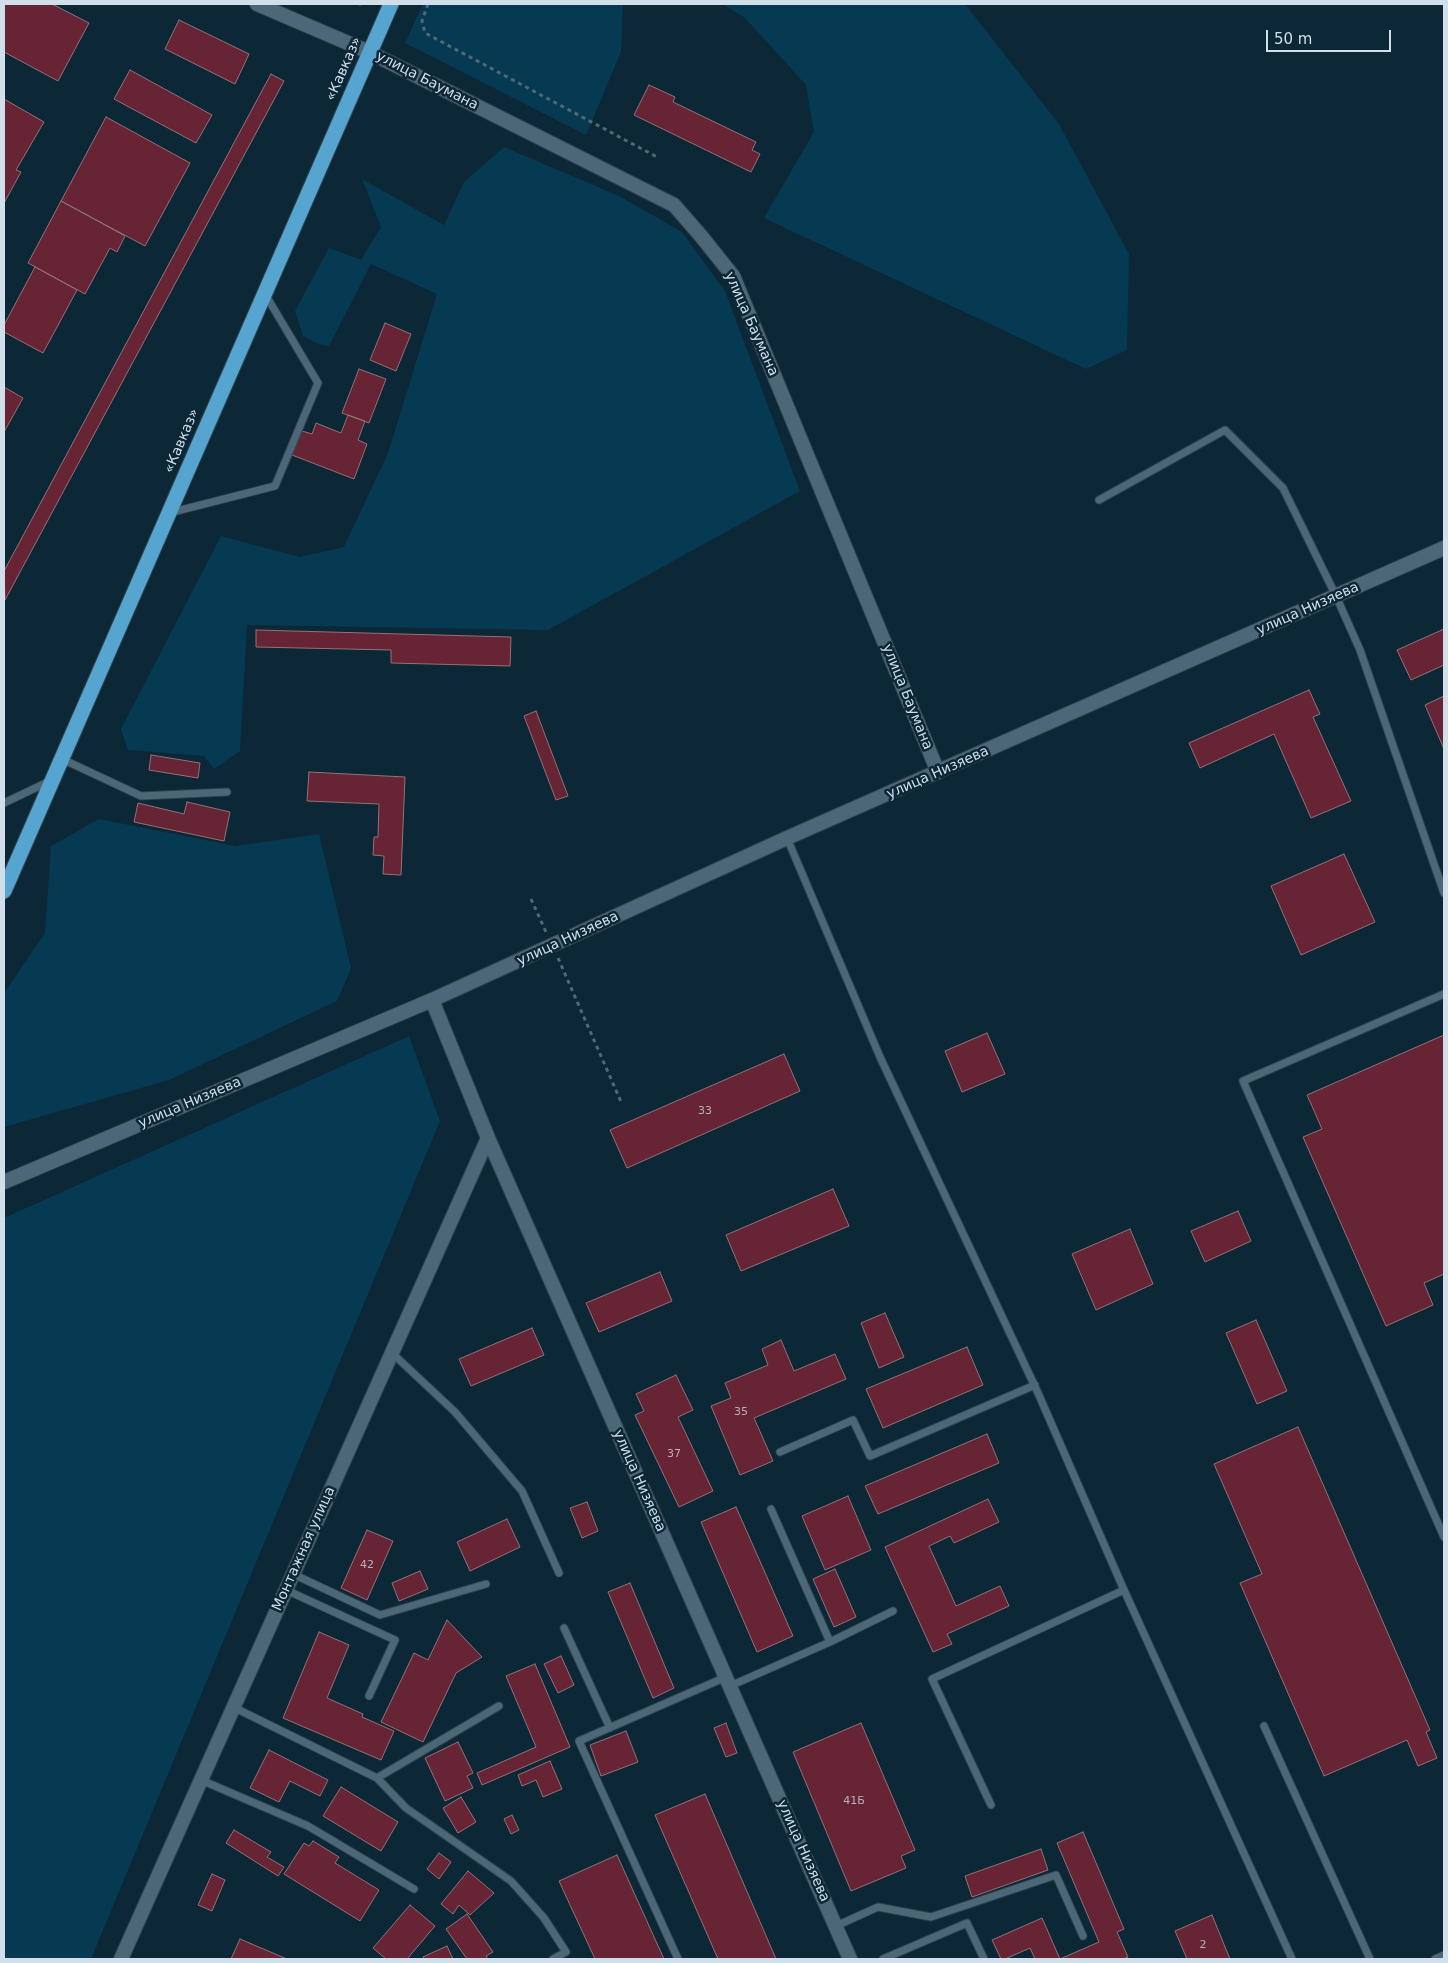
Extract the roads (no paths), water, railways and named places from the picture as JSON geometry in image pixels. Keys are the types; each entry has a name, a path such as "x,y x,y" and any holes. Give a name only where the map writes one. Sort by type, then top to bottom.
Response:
{"highway":[{"name":"«Кавказ»","path":"4,891 391,4"}],"street":[{"name":"улица Баумана","path":"258,4 369,52 674,205 702,236 733,276 938,772"},
{"name":"улица Низяева","path":"4,1182 432,1000 787,838 1444,548"},
{"name":"улица Низяева","path":"432,1000 488,1138 850,1959"},
{"name":"Монтажная улица","path":"121,1959 488,1138"}],"lane":[{"path":"169,513 275,486 318,382 264,293"},
{"path":"1099,500 1224,430 1283,488 1336,596 1360,650 1444,893"},
{"path":"62,759 141,796 228,792"},
{"path":"4,804 52,780"},
{"path":"787,838 880,1057 1035,1386 1124,1590 1292,1959"},
{"path":"1444,994 1243,1081 1444,1537"},
{"path":"392,1354 455,1412 522,1491 559,1573"},
{"path":"780,1452 853,1420 870,1456 1035,1386"},
{"path":"771,1509 830,1642"},
{"path":"293,1574 380,1615 486,1584"},
{"path":"286,1590 395,1640 369,1696"},
{"path":"991,1805 932,1679 1124,1590"},
{"path":"678,1959 579,1741 830,1642 893,1611"},
{"path":"564,1628 610,1728"},
{"path":"377,1778 499,1706"},
{"path":"233,1707 377,1778 406,1808 511,1882 544,1918 566,1952 553,1959"},
{"path":"1264,1726 1370,1959"},
{"path":"200,1780 308,1826 414,1889"},
{"path":"836,1926 878,1907 931,1917 1056,1875 1083,1936"},
{"path":"883,1959 967,1923 984,1959"},
{"path":"1435,1959 1444,1955"}]}
